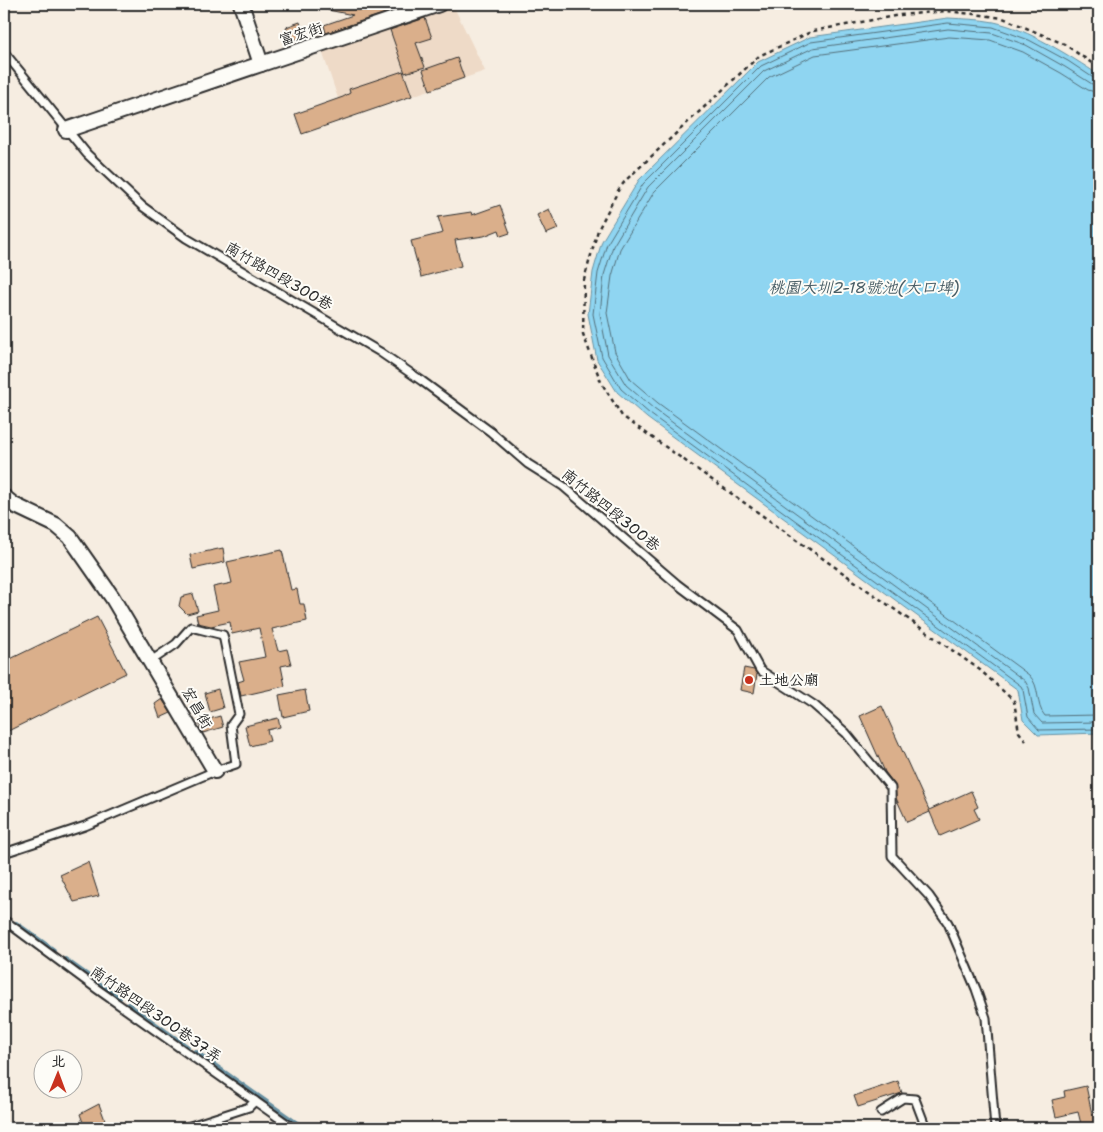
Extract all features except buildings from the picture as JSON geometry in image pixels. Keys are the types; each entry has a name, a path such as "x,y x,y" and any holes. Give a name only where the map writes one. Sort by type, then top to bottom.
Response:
{"street":[{"path":"241,4 261,64"},
{"name":"富宏街","path":"66,130 439,4"},
{"name":"宏昌街","path":"4,497 14,506 56,525 70,537 112,597 215,771"}],"lane":[{"name":"南竹路四段300巷","path":"4,52 87,154 142,206 186,238 380,352 491,432 528,464 563,486 677,584 738,630 760,670 814,705 846,733 891,788 892,856 929,896 948,923 976,989 986,1018 995,1128"},
{"path":"4,853 85,826 215,771 236,764 231,725 239,714 223,635 191,627 176,644 151,661"},
{"name":"南竹路四段300巷37弄","path":"4,920 294,1128"},
{"path":"882,1112 903,1098 915,1099 926,1128"},
{"path":"184,1128 250,1107 255,1101"}],"path":[{"path":"1026,741 1019,732 1014,701 980,670 622,416 600,382 584,334 584,280 598,230 618,189 626,180 759,56 813,31 900,15 946,11 982,15 1002,18 1064,44 1099,68"}],"shaded area":[{"path":"454,7 485,71 345,119 322,51"}],"water":[{"name":"桃園大圳2-18號池(大口埤)","path":"948,18 988,21 1021,31 1062,52 1099,75 1099,733 1038,735 1023,720 1018,690 647,418 617,392 597,360 588,314 593,272 602,241 639,180 758,62 810,37"}],"waterway":[{"path":"16,923 54,950"},
{"path":"65,959 120,998"},
{"path":"128,1004 188,1047"},
{"path":"195,1051 304,1128"}],"place":[{"name":"土地公廟","path":"749,680"}]}
